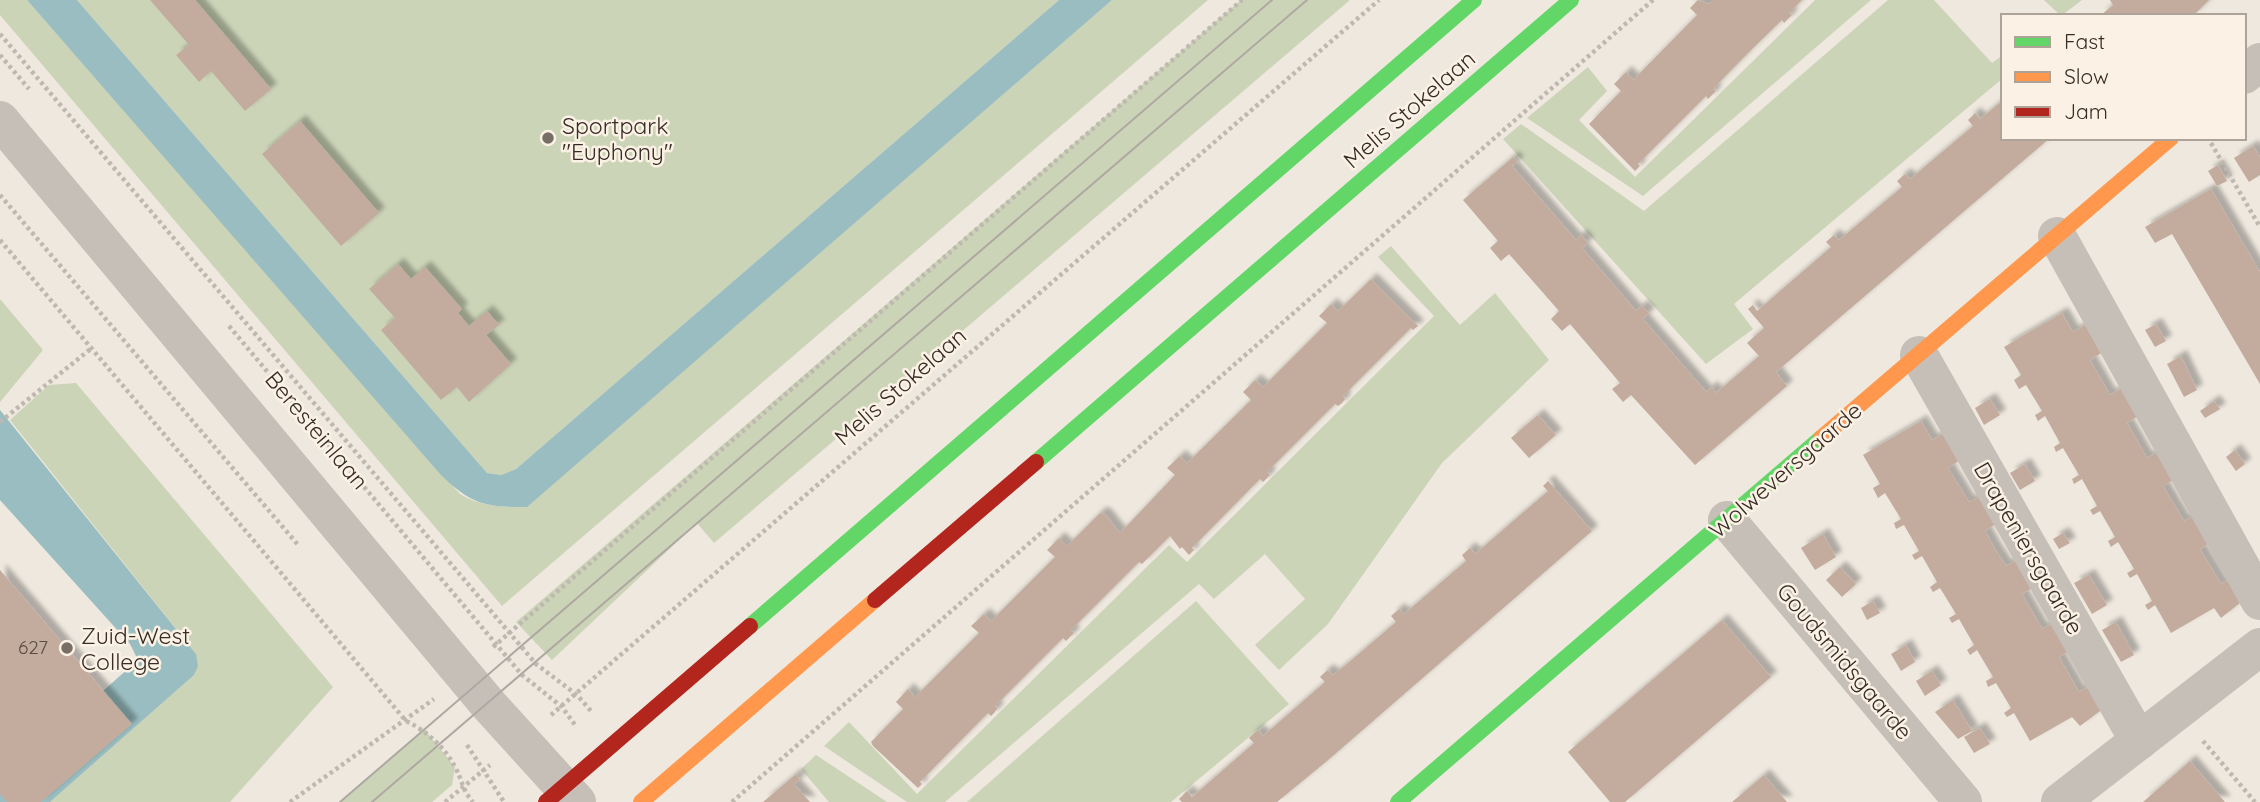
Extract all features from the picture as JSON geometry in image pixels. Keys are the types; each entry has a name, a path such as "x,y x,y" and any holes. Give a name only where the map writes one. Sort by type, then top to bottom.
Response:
{"street":[{"name":"Melis Stokelaan","path":"562,797 598,757 1475,0"},
{"name":"Melis Stokelaan","path":"641,802 1571,0"},
{"path":"2246,73 2260,62"},
{"name":"Beresteinlaan","path":"0,120 520,740 562,797"},
{"name":"Wolweversgaarde","path":"1398,802 2169,140"},
{"path":"2057,236 2260,601"},
{"name":"Drapeniersgaarde","path":"1919,355 2139,741"},
{"name":"Goudsmidsgaarde","path":"1727,520 1963,802"},
{"path":"2060,802 2260,647"}],"path":[{"path":"290,802 406,721 464,675 497,643 1242,0"},
{"name":"Melis Stokelaan","path":"445,802 577,695 1379,0"},
{"path":"732,802 1653,0"},
{"path":"0,34 536,664 577,695 618,740"},
{"path":"0,55 36,97"},
{"path":"2209,140 2260,226"},
{"path":"0,195 306,553"},
{"path":"0,240 406,721 424,729 455,767 461,788 473,802"},
{"name":"Beresteinlaan","path":"222,318 522,675 562,707 598,757"},
{"path":"0,422 93,347"},
{"path":"422,690 437,707"},
{"path":"464,740 504,802"},
{"path":"2202,740 2255,802"}],"green space":[{"path":"0,0 27,0 460,494 484,504 526,507 1112,0 1208,0 502,606 0,15"},
{"name":"Sportpark ''Euphony\"","path":"77,0 1059,0 516,469 501,475 487,473"},
{"path":"1241,0 1350,0 714,543 697,523 552,660 516,622"},
{"path":"1815,0 1871,0 1643,196 1527,118 1588,67 1607,91 1579,120 1635,177"},
{"path":"1888,0 1934,0 1992,63 2001,56 2001,80 1734,304 1753,329 1706,364 1503,139 1521,124 1644,211"},
{"path":"2044,0 2082,0 2064,14 2059,14"},
{"path":"1391,246 1460,325 1495,293 1549,360 1442,463 1328,624 1279,670 1255,645 1305,599 1265,554 1214,599 1199,584 945,802 907,802 824,746 849,722 917,794 1169,545 1187,562 1434,316 1378,257"},
{"path":"0,299 43,350 0,402"},
{"path":"76,383 333,687 230,802 50,802 194,675 196,654 10,420 49,385"},
{"path":"1196,601 1289,704 1171,802 967,802"},
{"path":"424,729 455,767 452,785 432,802 340,802"},
{"path":"816,755 887,802 829,802 801,769"}],"water":[{"path":"27,0 77,0 487,473 501,475 516,469 1059,0 1112,0 527,507 480,502 462,493 441,475"},
{"path":"0,410 196,654 198,666 194,675 50,802 0,802 0,782 138,660 130,644 0,500"}],"building":[{"path":"150,0 195,0 271,89 245,111 211,71 199,82 176,55 189,45"},
{"path":"1698,0 1709,4 1713,0 1802,0 1789,13 1792,15 1784,23 1782,20 1747,54 1713,89 1716,91 1708,99 1706,96 1638,164 1640,166 1635,171 1589,124 1621,91 1614,84 1626,72 1633,80 1697,15 1690,8"},
{"path":"2110,0 2209,0 2195,14 2102,14 2113,5"},
{"path":"2001,102 2001,140 2048,140 1776,372 1787,386 1695,465 1631,395 1623,402 1612,389 1620,383 1570,324 1562,331 1551,319 1559,311 1509,254 1501,261 1490,248 1498,241 1463,200 1513,157 1518,162 1512,166 1576,240 1581,235 1588,243 1582,248 1636,311 1642,306 1649,313 1643,319 1706,392 1712,387 1716,393 1759,356 1747,343 1764,328 1748,309 1753,305 1757,311 1831,247 1826,242 1834,235 1839,240 1902,187 1897,181 1905,174 1910,179 1973,126 1968,120 1975,113 1980,119"},
{"path":"300,121 379,213 341,246 262,154"},
{"path":"2253,146 2260,157 2260,175 2249,182 2234,158"},
{"path":"2218,165 2227,181 2217,186 2208,171"},
{"path":"2211,189 2260,272 2260,384 2172,234 2155,243 2145,227"},
{"path":"398,264 411,279 425,267 462,309 458,313 469,326 487,311 499,325 486,335 511,364 469,402 457,387 441,400 381,330 395,318 369,289"},
{"path":"1371,279 1418,326 1413,330 1411,328 1343,396 1345,399 1342,403 1338,406 1335,404 1267,472 1270,475 1263,482 1260,479 1192,548 1194,550 1189,555 1182,547 1180,549 1170,536 1142,564 1139,562 1071,630 1074,633 1066,641 1063,638 995,706 998,708 994,713 991,716 988,713 920,782 922,784 918,788 873,746 871,742 903,709 896,702 908,689 915,697 979,633 971,626 984,614 991,621 1055,557 1047,550 1059,538 1067,546 1100,513 1105,514 1120,533 1175,475 1167,468 1180,456 1187,463 1251,400 1243,392 1255,380 1263,387 1327,323 1319,316 1331,304 1338,311"},
{"path":"2062,313 2073,332 2085,325 2101,353 2090,360 2110,395 2122,388 2138,416 2127,423 2147,458 2158,452 2175,479 2163,486 2184,521 2195,515 2212,542 2200,549 2221,584 2232,578 2245,599 2221,618 2214,608 2171,633 2155,605 2148,610 2145,605 2152,601 2137,574 2130,578 2127,573 2134,569 2118,542 2111,547 2108,541 2115,537 2100,511 2093,515 2090,510 2097,506 2082,479 2074,484 2072,479 2079,475 2063,448 2056,452 2054,447 2060,443 2045,416 2038,421 2035,415 2042,411 2026,385 2019,389 2014,380 2021,375 2004,347"},
{"path":"2156,324 2166,341 2155,347 2145,330"},
{"path":"2181,356 2197,390 2184,397 2167,364"},
{"path":"1990,399 2000,415 1984,425 1975,408"},
{"path":"2214,401 2220,409 2205,418 2200,411"},
{"path":"1538,415 1556,435 1529,458 1511,438"},
{"path":"1921,421 1932,440 1944,433 1960,460 1948,468 1969,502 1981,496 1997,523 1985,531 1995,549 2006,566 2018,559 2034,587 2022,594 2042,629 2054,622 2071,650 2059,657 2079,692 2091,685 2104,708 2080,726 2072,717 2030,741 2014,713 2007,717 2004,713 2011,708 1996,683 1988,687 1986,681 1993,677 1977,650 1970,655 1967,650 1974,645 1959,619 1952,623 1949,618 1956,614 1940,588 1933,592 1930,587 1937,582 1922,556 1915,560 1912,555 1919,551 1904,525 1896,529 1894,523 1901,519 1885,493 1878,498 1873,488 1880,484 1863,455"},
{"path":"2235,450 2245,464 2236,471 2226,457"},
{"path":"2025,464 2035,481 2020,490 2010,473"},
{"path":"1548,481 1592,531 1327,761 1277,802 1182,802 1179,799 1187,791 1192,797 1254,743 1249,738 1253,734 1258,730 1263,736 1325,682 1320,677 1324,673 1328,670 1333,675 1396,622 1391,616 1399,609 1404,614 1466,561 1462,555 1470,548 1475,554 1548,491 1543,486"},
{"path":"2063,533 2070,543 2059,549 2053,539"},
{"path":"1823,534 1836,557 1815,570 1801,548"},
{"path":"1840,567 1856,584 1842,597 1826,580"},
{"path":"0,570 132,724 41,802 7,802 0,794"},
{"path":"2089,575 2107,605 2092,614 2074,583"},
{"path":"1873,601 1880,613 1867,620 1861,608"},
{"path":"1722,620 1771,677 1625,802 1610,802 1568,752"},
{"path":"2116,622 2134,655 2121,662 2102,630"},
{"path":"1906,645 1915,662 1901,671 1891,654"},
{"path":"1932,671 1941,685 1925,696 1916,681"},
{"path":"1953,700 1972,731 1958,739 1935,712"},
{"path":"1980,728 1990,744 1974,753 1964,737"},
{"path":"2190,761 2225,802 2143,802"},
{"path":"796,774 800,780 794,784 810,802 763,802"},
{"path":"1764,775 1787,802 1732,802 1738,797"}],"tram line":[{"path":"340,802 1272,0"},
{"path":"372,802 1307,0"}],"traffic: fast":[{"path":"750,626 1474,0"},
{"path":"1036,462 1571,0"},
{"path":"1398,802 1821,438"}],"traffic: slow":[{"path":"1821,438 2169,140"},
{"path":"641,802 875,600"}],"traffic: jam":[{"path":"875,600 1036,462"},
{"path":"546,802 750,626"}],"place":[{"name":"Sportpark ''Euphony\"","path":"548,138"},
{"name":"Zuid-West College","path":"67,648"}]}
